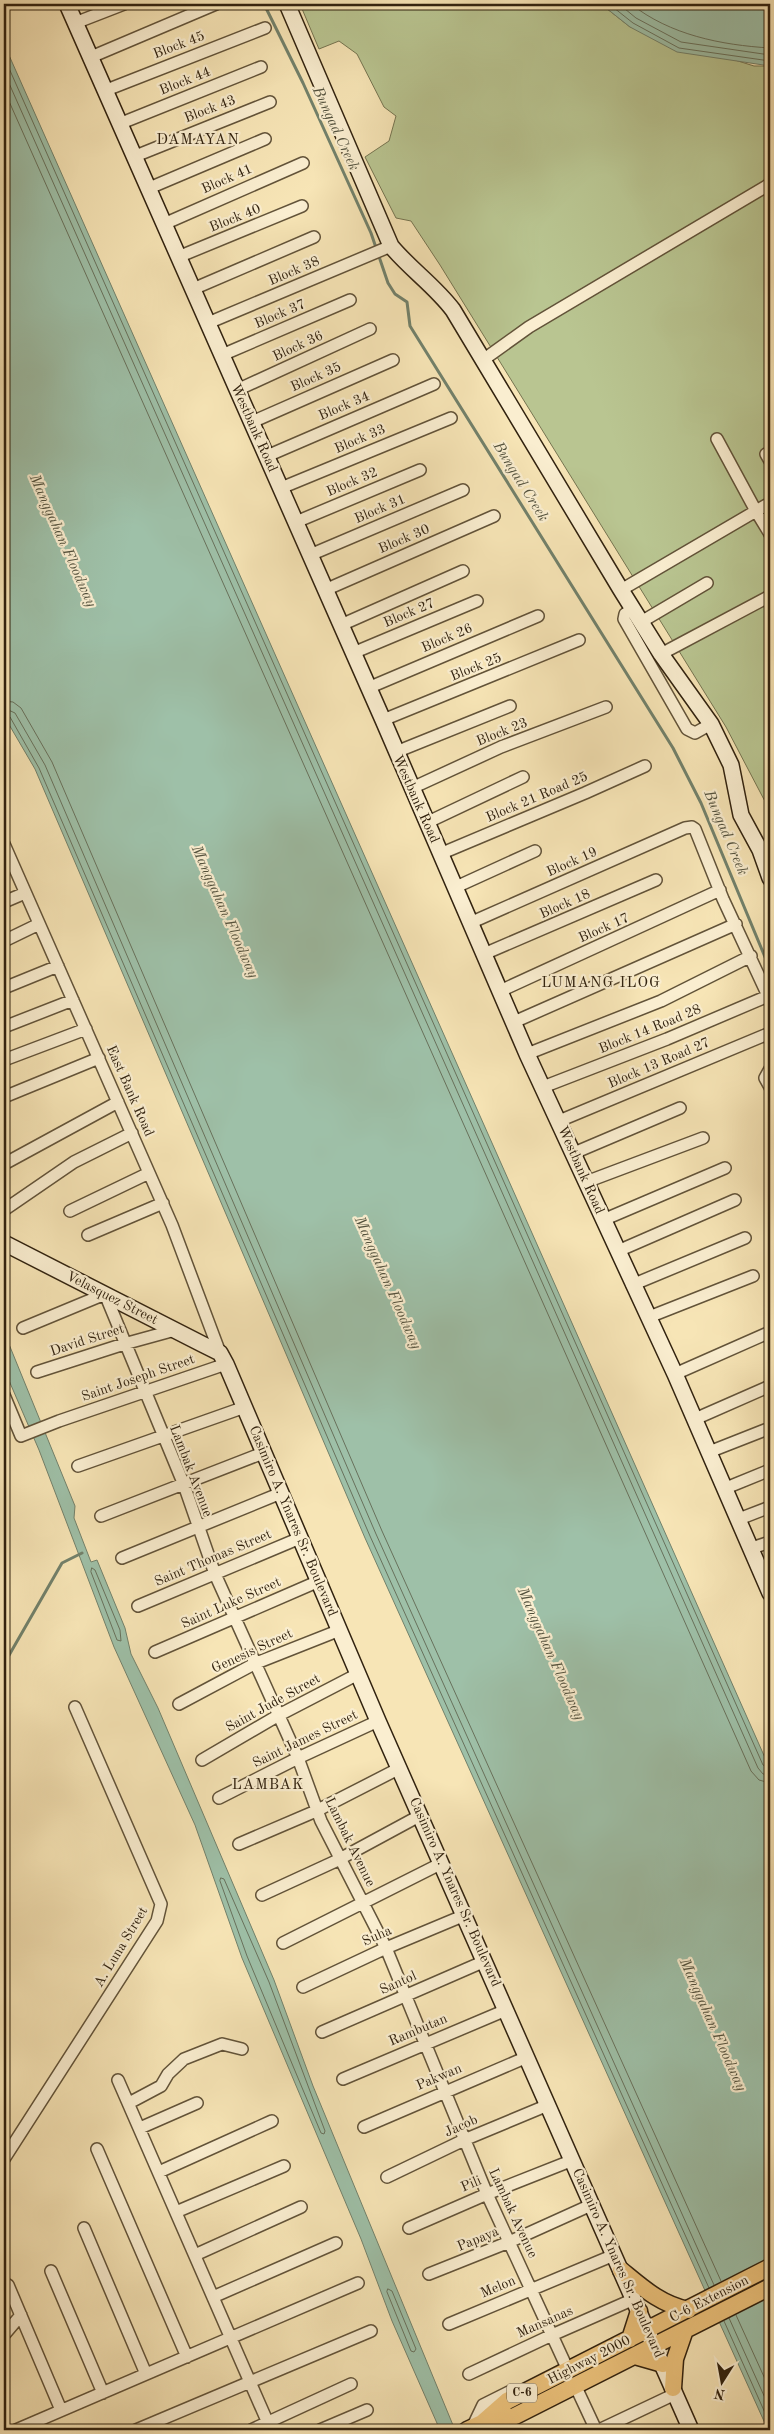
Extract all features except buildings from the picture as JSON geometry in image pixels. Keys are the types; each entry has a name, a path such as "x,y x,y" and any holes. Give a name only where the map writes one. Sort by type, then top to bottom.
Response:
{"main road":[{"name":"C-6 Extension","path":"637,2333 691,2308 770,2267"},
{"path":"621,2270 653,2297 671,2306 691,2308"},
{"name":"C-6 Extension","path":"655,2346 770,2287"},
{"path":"637,2305 637,2333"},
{"path":"674,2392 675,2359 688,2329"},
{"name":"Highway 2000","path":"473,2427 507,2401 566,2367 637,2333"},
{"name":"Highway 2000","path":"473,2427 515,2416 655,2346"},
{"path":"635,2356 663,2364"}],"street":[{"name":"Westbank Road","path":"67,4 147,189 383,720 527,1054 574,1153 632,1285 675,1374 770,1593"},
{"path":"75,23 124,4"},
{"path":"90,57 216,4"},
{"path":"287,4 388,248 442,294 641,622 711,724 730,765 741,815 765,848 770,878"},
{"name":"Block 45","path":"104,91 265,28"},
{"name":"Block 44","path":"119,124 262,67"},
{"name":"Block 43","path":"133,157 270,102"},
{"path":"147,189 265,139"},
{"name":"Block 41","path":"164,224 303,163"},
{"path":"483,360 529,327 770,184"},
{"name":"Block 40","path":"178,257 302,206"},
{"path":"193,289 314,237"},
{"name":"Block 38","path":"208,323 388,248"},
{"name":"Block 37","path":"222,355 350,300"},
{"name":"Block 36","path":"237,390 370,329"},
{"name":"Block 35","path":"252,422 393,360"},
{"name":"Block 34","path":"267,456 434,384"},
{"name":"Block 33","path":"281,488 451,418"},
{"path":"717,439 770,534"},
{"name":"Block 32","path":"296,522 420,470"},
{"name":"Block 31","path":"310,555 463,490"},
{"path":"621,590 770,503"},
{"name":"Block 30","path":"325,590 494,516"},
{"path":"340,625 463,571"},
{"path":"641,622 707,583"},
{"path":"662,654 770,596"},
{"name":"Block 27","path":"353,653 477,601"},
{"path":"633,609 625,614 624,619 687,729 695,732 711,724"},
{"name":"Block 26","path":"368,688 538,616"},
{"name":"Block 25","path":"383,720 579,640"},
{"path":"396,752 510,706"},
{"name":"Block 23","path":"412,788 501,747 606,707"},
{"name":"Block 21 Road 25","path":"440,854 586,793 645,766"},
{"path":"426,822 523,777"},
{"name":"Block 19","path":"470,922 685,828 695,830 720,890"},
{"name":"East Bank Road","path":"4,844 7,862 25,893 163,1203 223,1359"},
{"path":"456,888 535,851"},
{"name":"Block 18","path":"484,954 656,880"},
{"path":"720,890 769,998"},
{"name":"Block 17","path":"500,992 720,890"},
{"path":"4,902 25,893"},
{"path":"4,941 39,924"},
{"path":"514,1022 736,924"},
{"path":"527,1054 661,1000 751,956"},
{"path":"4,988 58,966"},
{"name":"Block 14 Road 28","path":"543,1087 667,1040 769,998"},
{"path":"4,1027 73,1000"},
{"path":"4,1060 86,1029"},
{"name":"Block 13 Road 27","path":"559,1121 770,1033"},
{"path":"4,1097 99,1058"},
{"path":"770,1069 766,1078 770,1086"},
{"path":"4,1164 118,1102"},
{"path":"574,1153 680,1108"},
{"path":"4,1210 74,1162 132,1133"},
{"path":"586,1182 703,1138"},
{"path":"603,1220 725,1168"},
{"path":"70,1211 149,1172"},
{"path":"618,1251 735,1200"},
{"path":"88,1236 163,1203"},
{"path":"632,1285 745,1238"},
{"name":"Velasquez Street","path":"4,1244 175,1330 223,1359"},
{"path":"649,1317 753,1276"},
{"path":"23,1328 105,1294"},
{"name":"Lambak Avenue","path":"105,1294 162,1437 184,1485 197,1528 233,1618 298,1758 316,1811 386,1948 486,2194 532,2289 566,2367"},
{"name":"David Street","path":"37,1372 175,1330"},
{"path":"675,1374 770,1332"},
{"name":"Saint Joseph Street","path":"4,1395 25,1435 144,1391 223,1359"},
{"name":"Casimiro A. Ynares Sr. Boulevard","path":"223,1359 378,1721 573,2160 591,2205 637,2305"},
{"path":"694,1419 770,1386"},
{"path":"78,1466 245,1407"},
{"path":"709,1452 770,1428"},
{"path":"101,1516 263,1453"},
{"path":"726,1488 770,1470"},
{"path":"122,1558 281,1492"},
{"path":"739,1519 770,1507"},
{"name":"Saint Thomas Street","path":"138,1606 300,1538"},
{"path":"752,1548 770,1542"},
{"name":"Saint Luke Street","path":"155,1652 319,1581"},
{"name":"Genesis Street","path":"179,1704 254,1664 340,1630"},
{"name":"Saint Jude Street","path":"202,1760 279,1715 358,1674"},
{"name":"A. Luna Street","path":"4,2159 157,1922 161,1912 161,1904 75,1707"},
{"name":"Saint James Street","path":"219,1798 298,1758 378,1721"},
{"path":"240,1844 316,1811 400,1768"},
{"path":"262,1895 340,1858 421,1815"},
{"path":"283,1943 442,1863"},
{"name":"Suha","path":"302,1987 386,1948 465,1915"},
{"name":"Santol","path":"322,2032 485,1961"},
{"name":"Rambutan","path":"342,2078 506,2010"},
{"path":"129,2103 161,2086 168,2074 184,2059 222,2044 242,2049"},
{"name":"Pakwan","path":"364,2127 444,2091 527,2057"},
{"path":"118,2080 270,2427"},
{"path":"140,2128 197,2103"},
{"name":"Jacob","path":"387,2177 464,2140 548,2104"},
{"path":"159,2172 272,2121"},
{"path":"97,2149 187,2357"},
{"name":"Pili","path":"409,2228 486,2194 573,2160"},
{"path":"176,2212 284,2166"},
{"name":"Papaya","path":"429,2274 509,2242 591,2205"},
{"path":"195,2255 301,2207"},
{"path":"84,2228 146,2374"},
{"path":"213,2297 336,2243"},
{"name":"Melon","path":"449,2324 614,2255"},
{"path":"51,2270 103,2393"},
{"path":"16,2430 358,2283"},
{"path":"8,2286 61,2410"},
{"name":"Mansanas","path":"470,2374 552,2335 637,2305"},
{"path":"4,2335 21,2315"},
{"path":"136,2430 250,2380 371,2331"},
{"name":"Casimiro A. Ynares Sr. Boulevard","path":"637,2333 655,2346 691,2430"},
{"path":"251,2430 270,2427 351,2384"},
{"path":"575,2385 597,2430 674,2392"},
{"path":"320,2430 367,2410"}],"shaded area":[{"path":"300,4 601,4 630,27 754,66 770,66 770,811 726,727 440,265 411,221 396,218 365,157 389,141 396,116 384,107 357,54 339,41 319,49"}],"water":[{"path":"601,4 770,4 770,66 677,52 630,27"},
{"name":"Manggahan Floodway","path":"4,44 770,1769 770,2430 768,2430 365,1538 35,769 4,716"},
{"path":"4,1332 75,1506 74,1518 91,1562 97,1560 125,1628 131,1654 158,1708 274,1980 313,2086 455,2430 440,2430 392,2321 361,2239 242,1958 195,1825 114,1647 39,1450 4,1369"}],"waterway":[{"name":"Bungad Creek","path":"264,4 303,83 371,233 388,283 395,294 407,302 410,326 673,748 701,803 770,969"},
{"path":"4,1664 62,1563 82,1553"}],"district":[{"name":"DAMAYAN","path":"198,140"},
{"name":"LUMANG ILOG","path":"601,983"},
{"name":"LAMBAK","path":"268,1785"}]}
